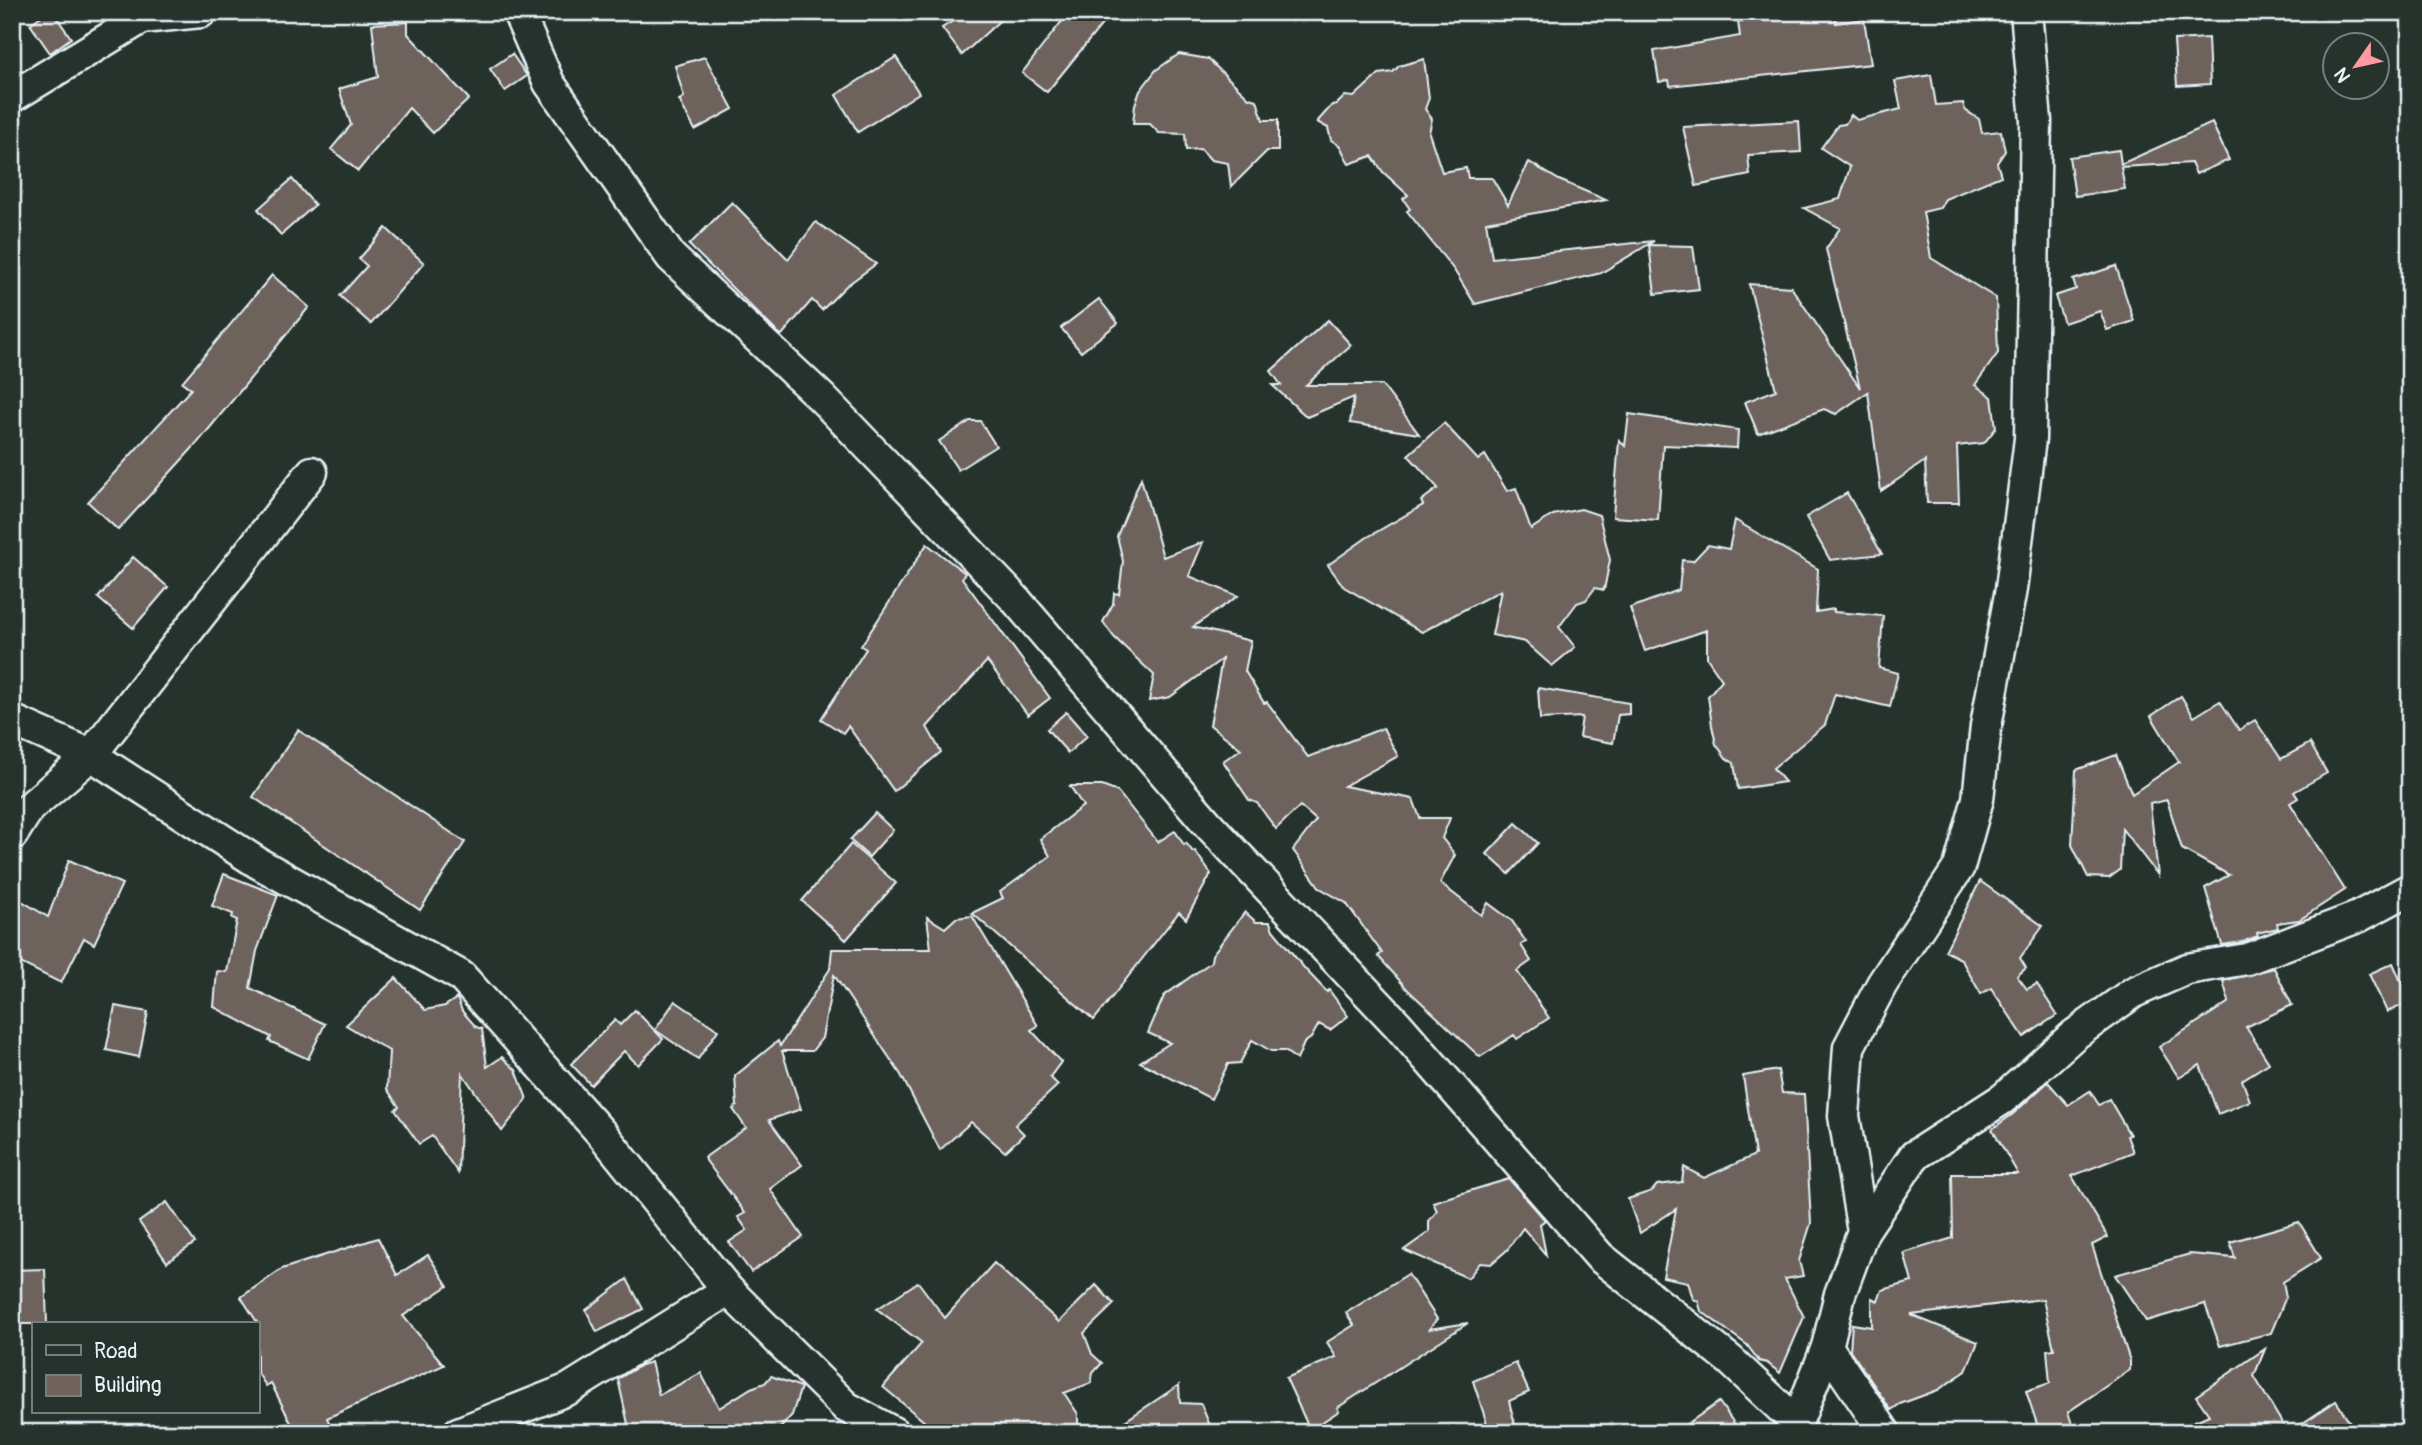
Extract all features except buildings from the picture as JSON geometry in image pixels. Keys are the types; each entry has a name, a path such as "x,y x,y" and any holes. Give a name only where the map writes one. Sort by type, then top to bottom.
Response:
{"street":[{"path":"12,97 142,19 201,12"},
{"path":"518,12 549,83 671,257 822,398 1015,599 1207,823 1397,1024 1600,1257 1730,1360 1796,1429 1827,1347 1840,1294 1863,1232 1914,1156 2004,1098 2074,1035 2134,992 2187,969 2247,959 2358,917 2410,889"},
{"path":"1863,1232 1844,1116 1849,1047 1882,984 1959,867 1978,799 1986,726 2011,589 2031,412 2036,121 2026,12"},
{"path":"12,835 29,808 91,755 312,472"},
{"path":"12,720 91,755 258,863 461,976 603,1135 728,1290 846,1407 891,1432"},
{"path":"458,1433 569,1389 728,1290"},
{"path":"1827,1347 1885,1433"}]}
